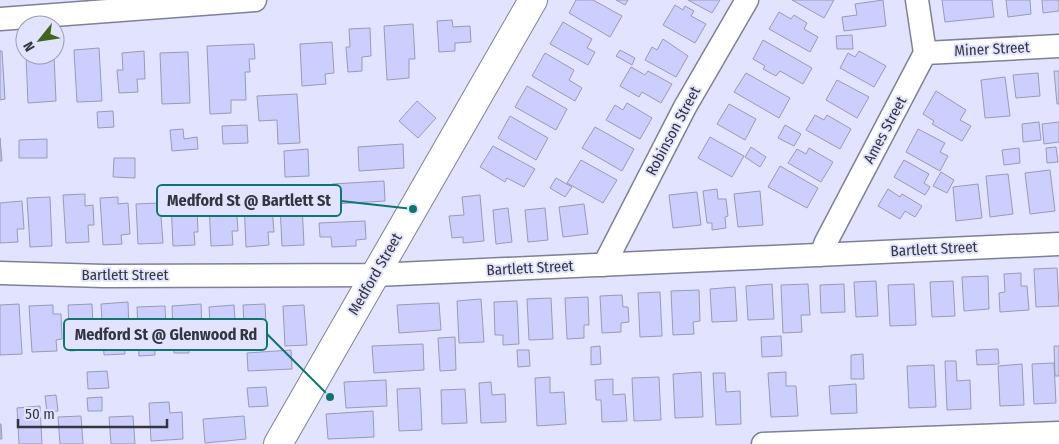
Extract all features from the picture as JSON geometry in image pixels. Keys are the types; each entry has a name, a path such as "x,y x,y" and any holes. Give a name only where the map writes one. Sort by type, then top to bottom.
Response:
{"main road":[{"name":"Medford Street","path":"278,444 533,0"}],"street":[{"path":"0,19 255,0"},
{"name":"Robinson Street","path":"604,265 685,107 747,0"},
{"path":"917,0 925,53"},
{"name":"Miner Street","path":"925,53 1059,46"},
{"name":"Ames Street","path":"821,255 826,242 925,53"},
{"name":"Bartlett Street","path":"0,273 104,276 374,275 1059,244"},
{"path":"763,444 1059,433"}],"building":[{"path":"576,0 593,0 622,16 610,37 569,13"},
{"path":"616,0 628,0 625,5"},
{"path":"688,0 720,0 712,13"},
{"path":"792,0 834,0 824,18"},
{"path":"883,0 886,26 844,31 842,17 857,15 855,4"},
{"path":"942,0 992,0 994,17 945,22"},
{"path":"1006,0 1030,0 1031,14 1008,17"},
{"path":"1042,0 1059,0 1059,11 1043,13"},
{"path":"675,5 683,10 685,6 694,11 691,16 706,24 695,43 663,25"},
{"path":"779,12 791,19 794,15 807,23 804,29 818,37 810,52 769,29"},
{"path":"452,20 453,27 470,26 471,42 455,43 455,51 439,52 437,21"},
{"path":"563,22 592,39 587,48 595,52 588,65 550,44"},
{"path":"413,24 415,59 409,59 409,78 387,80 384,26"},
{"path":"370,28 371,56 362,57 362,71 348,72 346,47 350,47 349,29"},
{"path":"852,35 853,49 837,49 836,36"},
{"path":"663,39 688,56 676,77 645,60 652,47 657,50"},
{"path":"763,40 812,68 803,84 780,71 776,76 763,69 765,66 753,59"},
{"path":"332,42 334,73 325,74 326,84 302,86 300,44"},
{"path":"254,44 255,59 249,59 250,72 245,72 246,100 231,100 231,113 210,114 207,46"},
{"path":"99,48 102,101 77,102 74,50"},
{"path":"620,50 635,58 632,65 616,56"},
{"path":"0,51 2,51 5,99 0,100"},
{"path":"144,51 145,79 137,79 138,92 119,93 117,70 123,70 122,53"},
{"path":"859,51 886,66 874,87 840,68 848,53 855,57"},
{"path":"188,52 190,103 162,104 160,53"},
{"path":"545,53 574,70 569,80 582,88 575,101 532,76"},
{"path":"26,65 54,65 56,101 28,103"},
{"path":"631,67 645,75 648,71 672,84 661,103 642,92 639,97 620,86"},
{"path":"1054,71 1059,71 1059,104 1057,104"},
{"path":"746,73 790,98 779,118 734,92"},
{"path":"1038,73 1040,96 1016,98 1013,75"},
{"path":"1005,77 1010,116 985,118 981,80"},
{"path":"837,80 869,97 857,118 826,100"},
{"path":"527,86 567,109 556,130 515,107"},
{"path":"936,91 966,110 960,120 971,126 962,141 932,124 934,121 923,114"},
{"path":"297,94 300,143 278,144 277,120 259,121 257,96"},
{"path":"417,101 436,118 418,138 399,121"},
{"path":"627,103 652,118 640,139 606,120 615,105 623,110"},
{"path":"729,104 756,119 745,140 717,124"},
{"path":"113,111 114,127 98,128 97,112"},
{"path":"815,115 824,120 827,115 851,129 840,149 806,130"},
{"path":"510,116 548,138 536,160 498,138"},
{"path":"1039,122 1041,140 1023,142 1022,124"},
{"path":"1059,122 1059,142 1044,144 1042,124"},
{"path":"247,125 248,143 223,144 222,126"},
{"path":"785,125 801,134 794,146 778,138"},
{"path":"595,127 634,149 622,171 582,148"},
{"path":"183,129 184,139 197,137 198,149 172,151 170,130"},
{"path":"918,129 945,143 940,152 948,156 940,171 906,152"},
{"path":"710,137 744,156 732,177 698,158"},
{"path":"0,138 2,161 0,161"},
{"path":"47,139 47,158 19,158 19,140"},
{"path":"403,144 404,168 359,171 358,147"},
{"path":"493,146 535,169 524,187 507,178 505,182 480,167"},
{"path":"751,147 766,157 760,167 745,157"},
{"path":"1056,147 1058,162 1047,163 1046,148"},
{"path":"809,148 833,162 821,182 788,163 797,149 806,154"},
{"path":"1019,148 1020,163 1004,165 1002,150"},
{"path":"308,149 309,176 285,177 284,151"},
{"path":"114,158 135,158 135,178 113,177"},
{"path":"581,160 617,180 603,203 567,183"},
{"path":"904,160 929,174 924,183 930,187 925,195 894,177"},
{"path":"780,166 818,188 807,208 768,187"},
{"path":"1050,170 1055,211 1030,214 1025,173"},
{"path":"941,172 954,180 947,193 933,186"},
{"path":"1008,174 1013,214 990,217 986,176"},
{"path":"556,178 572,187 565,197 550,188"},
{"path":"384,181 385,201 333,204 332,184"},
{"path":"978,184 982,218 956,221 953,187"},
{"path":"717,189 718,199 726,199 728,216 725,217 726,228 712,230 712,223 707,223 703,191"},
{"path":"888,189 900,197 902,194 922,206 915,217 905,211 900,219 878,206"},
{"path":"760,191 763,225 738,227 734,194"},
{"path":"697,192 701,225 673,228 669,195"},
{"path":"85,194 85,206 93,205 94,225 88,225 89,242 66,243 63,195"},
{"path":"480,195 484,241 463,243 463,237 452,238 449,216 464,215 462,197"},
{"path":"50,197 52,246 30,247 27,198"},
{"path":"118,197 118,204 128,203 130,234 121,235 122,244 103,245 100,198"},
{"path":"22,201 24,229 17,229 18,242 0,243 0,203"},
{"path":"191,201 192,209 197,208 198,232 194,232 195,245 173,246 171,202"},
{"path":"265,201 265,208 272,208 274,232 268,232 269,245 246,247 244,202"},
{"path":"228,202 229,216 237,216 238,231 232,231 233,245 211,246 209,203"},
{"path":"160,203 163,243 138,244 136,204"},
{"path":"584,204 588,234 563,237 559,207"},
{"path":"302,205 304,245 282,246 280,206"},
{"path":"508,208 512,242 496,244 493,210"},
{"path":"545,208 548,240 528,242 525,210"},
{"path":"365,221 366,239 356,240 356,246 332,247 331,237 320,237 319,223"},
{"path":"1057,268 1059,306 1036,307 1034,269"},
{"path":"1021,273 1021,286 1027,286 1029,310 1000,312 999,293 1005,292 1004,274"},
{"path":"988,276 989,309 964,311 962,277"},
{"path":"876,281 878,316 856,317 854,282"},
{"path":"953,281 955,316 932,317 930,282"},
{"path":"772,284 774,319 748,320 746,286"},
{"path":"808,284 810,315 801,315 802,332 783,333 781,285"},
{"path":"844,284 845,312 821,313 820,285"},
{"path":"914,284 916,325 890,326 888,285"},
{"path":"735,287 737,321 712,322 710,289"},
{"path":"699,290 700,321 693,322 694,334 673,335 671,291"},
{"path":"660,292 662,336 640,337 638,293"},
{"path":"622,295 623,307 628,307 629,322 621,323 621,332 602,333 600,296"},
{"path":"588,297 589,325 584,325 584,338 567,339 565,298"},
{"path":"551,298 553,339 529,340 527,299"},
{"path":"481,299 484,342 459,343 457,301"},
{"path":"517,301 519,344 503,345 503,335 495,335 494,302"},
{"path":"128,302 129,332 123,332 125,354 104,355 101,304"},
{"path":"439,303 441,330 399,333 397,305"},
{"path":"19,304 22,354 0,355 0,305"},
{"path":"92,304 94,344 83,344 84,350 70,351 68,305"},
{"path":"201,304 202,333 197,333 198,344 189,344 189,353 174,353 172,306"},
{"path":"265,304 267,344 245,345 243,305"},
{"path":"53,305 53,314 61,314 62,339 56,340 57,351 32,352 29,306"},
{"path":"234,305 236,334 228,335 229,343 211,344 209,307"},
{"path":"304,305 307,345 285,346 283,306"},
{"path":"165,306 167,350 155,350 155,355 139,356 137,307"},
{"path":"781,336 782,356 762,357 761,337"},
{"path":"455,337 456,370 440,371 438,338"},
{"path":"423,344 424,370 374,373 372,346"},
{"path":"600,346 601,364 591,365 591,347"},
{"path":"1054,346 1059,346 1059,376 1055,376"},
{"path":"998,349 999,364 977,365 976,350"},
{"path":"291,350 292,369 248,371 247,353"},
{"path":"517,350 529,350 530,366 518,367"},
{"path":"863,354 864,379 851,379 851,355"},
{"path":"945,361 956,361 957,381 970,380 971,409 947,410"},
{"path":"1054,363 1056,403 1034,404 1032,364"},
{"path":"1022,364 1024,405 1000,406 998,366"},
{"path":"934,365 936,407 909,408 907,366"},
{"path":"107,371 109,388 88,389 87,372"},
{"path":"701,372 703,417 675,418 673,374"},
{"path":"786,372 786,386 796,386 798,416 771,417 768,373"},
{"path":"713,373 725,373 726,392 740,391 741,424 716,425"},
{"path":"550,377 550,393 564,392 566,424 537,426 535,378"},
{"path":"659,377 661,420 634,421 632,378"},
{"path":"613,379 613,395 625,394 627,421 602,422 601,400 596,400 595,380"},
{"path":"386,380 387,406 346,408 344,382"},
{"path":"491,382 492,395 505,394 506,422 481,423 479,383"},
{"path":"856,384 857,413 831,414 829,386"},
{"path":"266,387 268,406 249,407 247,388"},
{"path":"420,388 422,430 399,431 397,389"},
{"path":"465,389 467,423 442,424 441,390"},
{"path":"56,395 58,411 47,412 45,396"},
{"path":"102,397 102,411 88,411 87,398"},
{"path":"169,402 170,413 182,412 183,439 151,441 149,403"},
{"path":"40,406 42,444 19,444 17,408"},
{"path":"373,411 374,437 328,439 326,414"},
{"path":"81,416 83,444 60,444 58,417"},
{"path":"133,416 135,444 111,444 109,417"},
{"path":"244,416 246,439 205,443 203,419"},
{"path":"1,424 2,439 0,439"}],"place":[{"name":"Medford St @ Bartlett St","path":"413,209"},
{"name":"Medford St @ Glenwood Rd","path":"330,397"}]}
